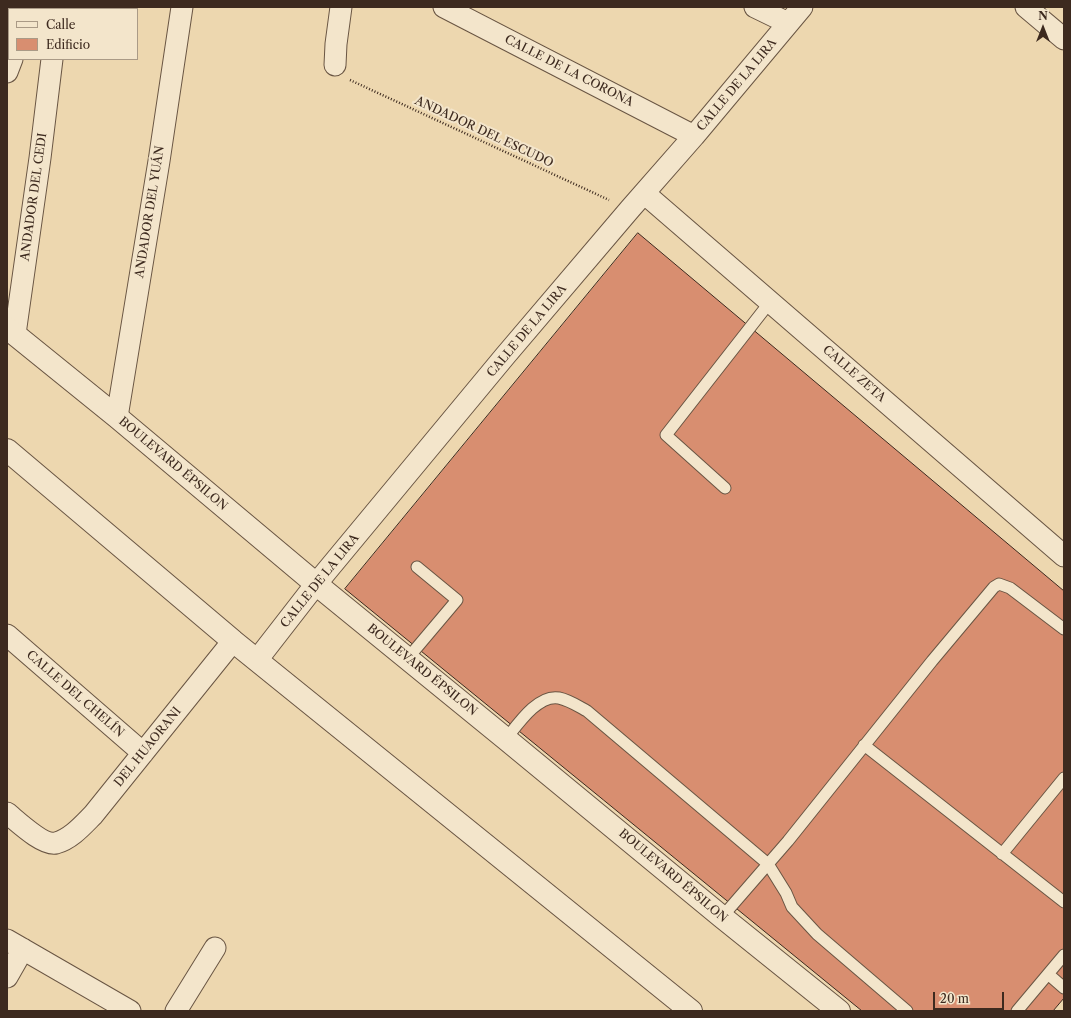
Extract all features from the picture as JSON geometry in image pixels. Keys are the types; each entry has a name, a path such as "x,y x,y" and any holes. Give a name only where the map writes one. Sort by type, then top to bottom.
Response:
{"street":[{"name":"ANDADOR DEL YUÁN","path":"117,418 158,168 182,7"},
{"path":"334,65 341,7"},
{"name":"CALLE DE LA CORONA","path":"444,7 694,136"},
{"path":"755,7 788,23"},
{"name":"CALLE DE LA LIRA","path":"257,660 316,584 510,350 694,136 802,7"},
{"path":"1026,7 1064,39"},
{"path":"7,72 12,60"},
{"name":"ANDADOR DEL CEDI","path":"11,331 40,158 52,60"},
{"name":"CALLE ZETA","path":"644,193 1064,556"},
{"name":"BOULEVARD ÉPSILON","path":"11,331 316,584 839,1011"},
{"path":"7,450 233,641 691,1011"},
{"name":"CALLE DEL CHELÍN","path":"7,635 143,753"},
{"name":"DEL HUAORANI","path":"7,813 35,835 47,842 55,843 70,835 93,815 233,641"},
{"path":"7,977 15,945 130,1011"},
{"path":"176,1011 215,948"}],"lane":[{"path":"725,488 666,436 770,302"},
{"path":"408,658 458,600 417,567"},
{"path":"722,917 768,864 967,618 994,587 999,584 1010,588 1064,629"},
{"path":"506,738 535,705 546,699 558,698 573,702 587,711 768,864 786,893 792,907 817,934 907,1011"},
{"path":"864,745 1064,902"},
{"path":"1002,854 1064,778"},
{"path":"1017,1011 1064,955"},
{"path":"1048,974 1064,988"}],"path":[{"name":"ANDADOR DEL ESCUDO","path":"334,65 338,71 354,82 630,209"}],"building":[{"path":"638,233 1064,591 1064,998 1053,1011 862,1011 345,589"}]}
